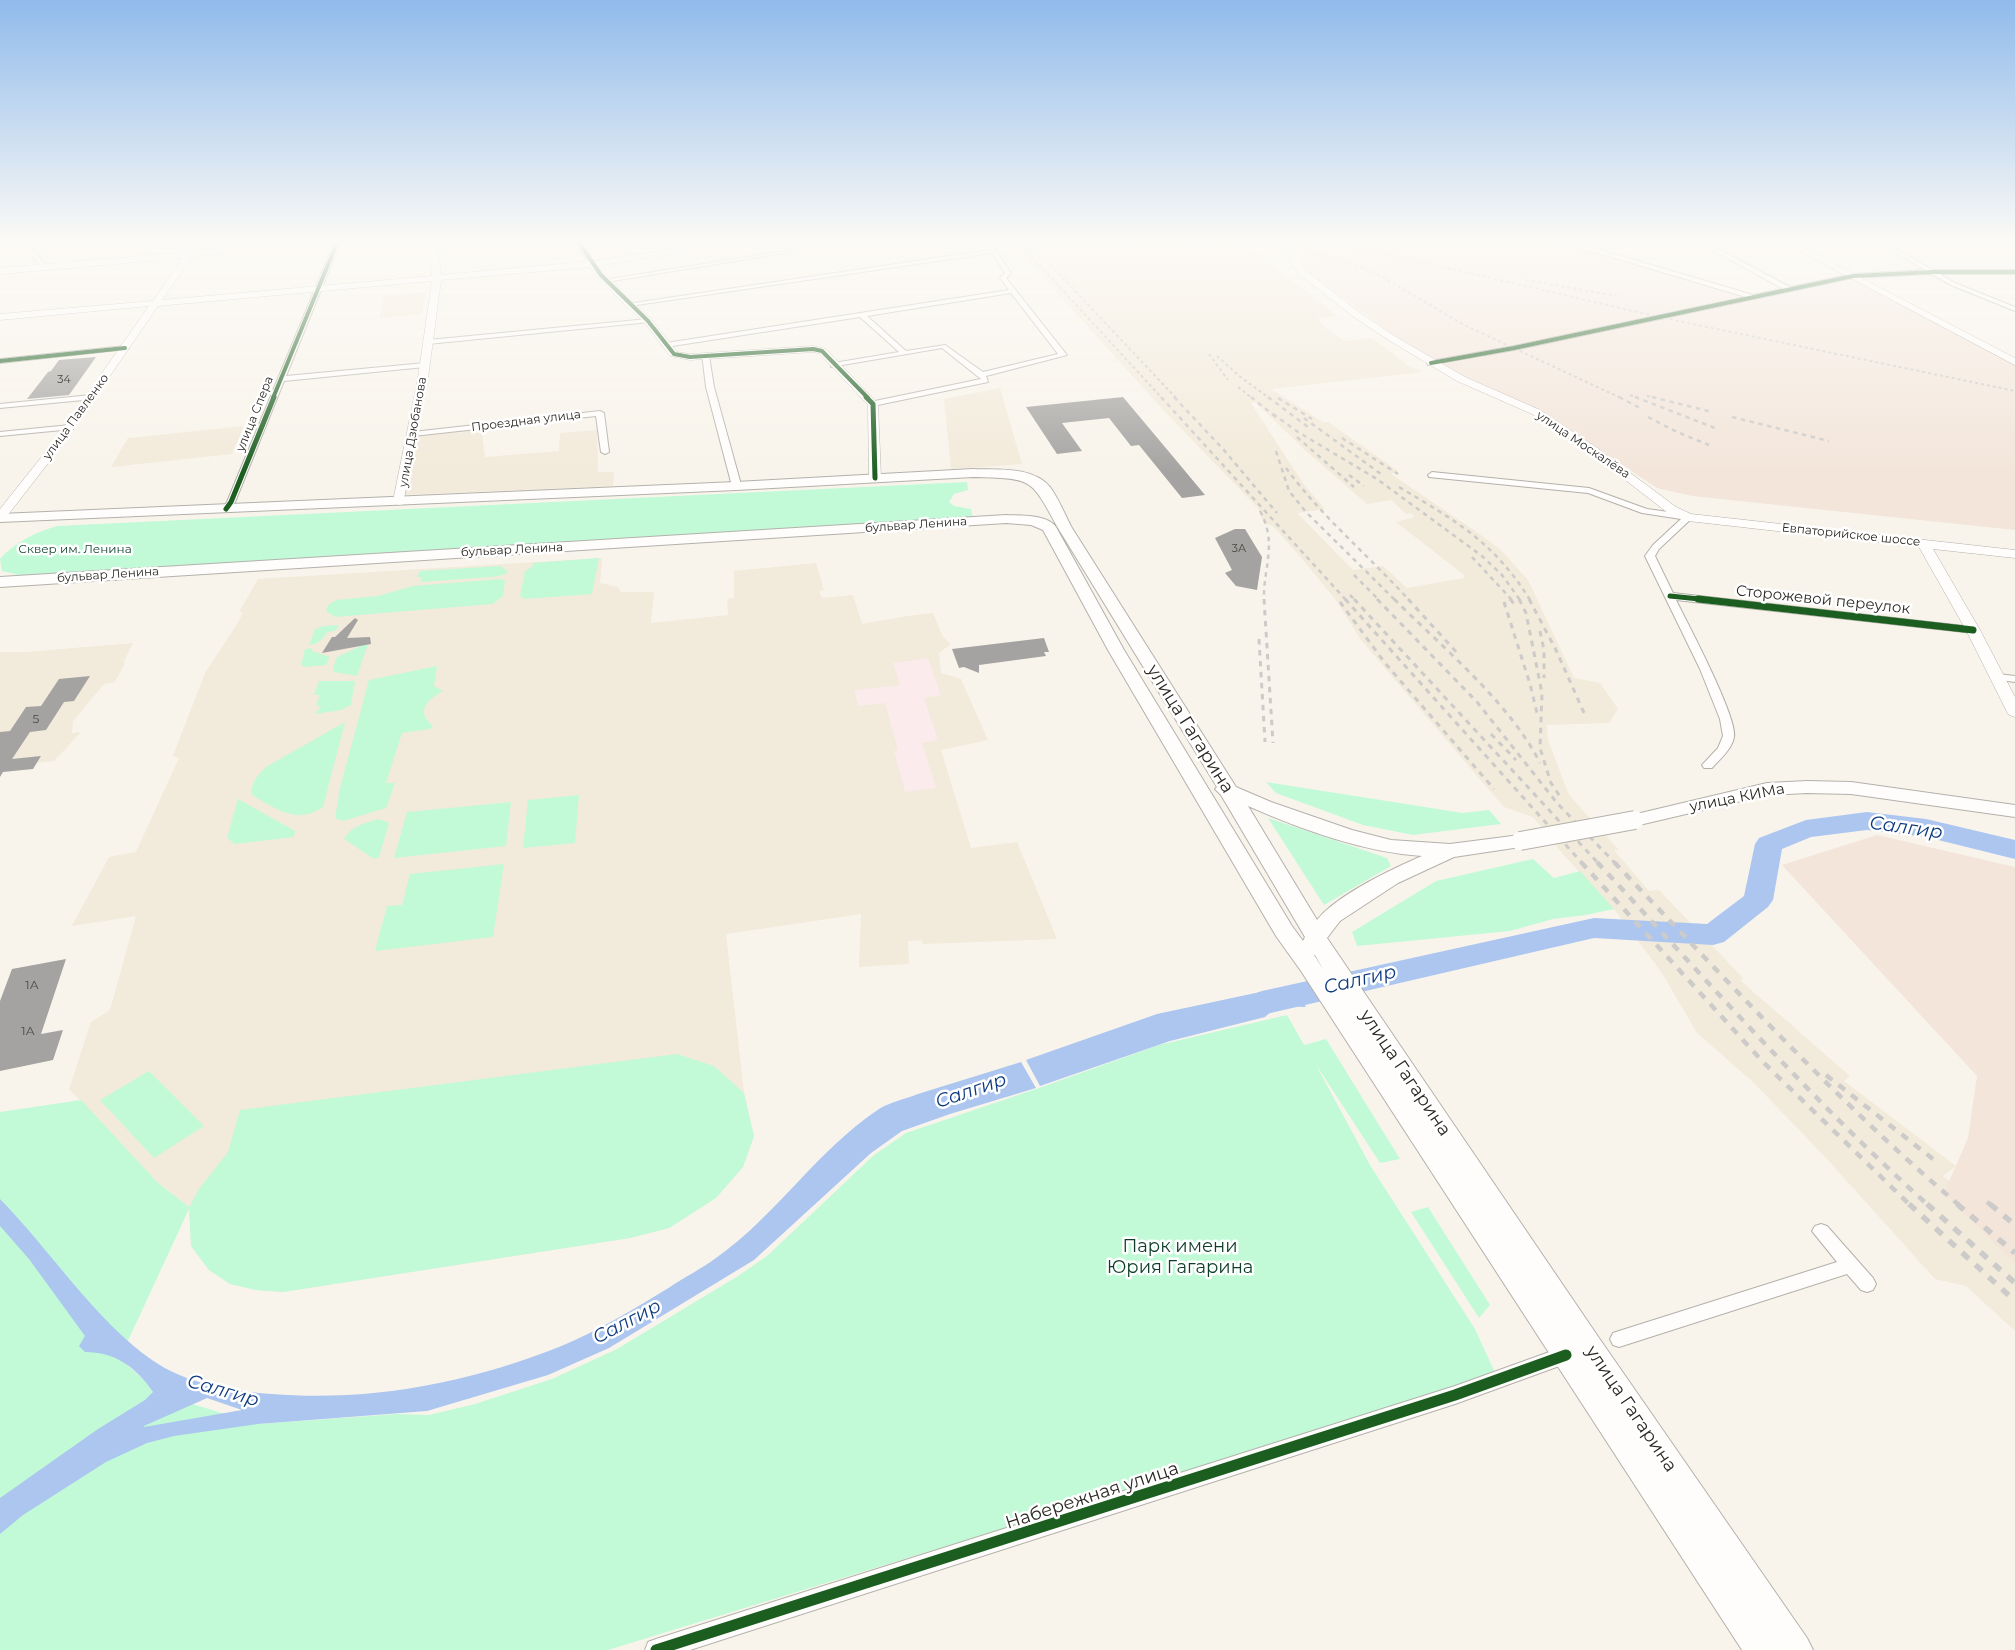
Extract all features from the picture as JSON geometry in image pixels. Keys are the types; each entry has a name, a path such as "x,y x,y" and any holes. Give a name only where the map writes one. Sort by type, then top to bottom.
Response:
{"main road":[{"name":"улица Павленко","path":"0,517 70,427 144,320"},
{"name":"улица Дзюбанова","path":"399,501 413,434 431,320"},
{"name":"улица Москалёва","path":"1363,320 1431,363 1536,412 1593,450 1672,510 1688,517"},
{"path":"1936,320 2015,362"},
{"path":"0,517 226,510 875,478 873,404 822,351 813,349 678,356 666,345 648,321"},
{"name":"улица Гагарина","path":"875,478 973,473 1008,474 1031,478 1044,489 1064,525 1168,696 1229,791 1316,937"},
{"name":"Евпаторийское шоссе","path":"1688,517 2015,554"},
{"name":"бульвар Ленина","path":"0,582 982,520 1024,520"},
{"name":"улица Гагарина","path":"1024,520 1049,527 1100,624 1284,931 1319,962"},
{"path":"1924,544 1973,630 2015,712"},
{"path":"1187,771 1264,806 1369,842 1423,850 1450,851"},
{"name":"улица КИМа","path":"1450,851 1520,841 1635,820 1759,791 1807,787 1860,789 2015,811"},
{"path":"1353,1014 1310,950 1316,937 1332,916 1385,882 1450,851"},
{"name":"улица Гагарина","path":"1353,1014 1566,1356 1762,1650"},
{"name":"улица Гагарина","path":"1353,1014 1589,1348 1795,1650"}],"street":[{"name":"улица Спера","path":"226,510 306,320"},
{"path":"666,345 836,320"},
{"path":"868,320 905,352"},
{"path":"982,375 1063,355 1035,320"},
{"path":"1431,363 1535,344 1646,320"},
{"path":"428,342 648,321"},
{"path":"834,365 944,346 982,375 985,380 873,404"},
{"path":"0,361 125,348"},
{"path":"705,356 710,387 736,486"},
{"path":"282,379 425,365"},
{"path":"0,406 91,397"},
{"name":"Проездная улица","path":"413,434 600,412 605,452"},
{"path":"0,434 70,427"},
{"path":"1432,475 1589,491 1646,511 1688,517"},
{"path":"1688,517 1656,547 1650,556 1726,719 1729,736 1723,749 1708,765"},
{"name":"Сторожевой переулок","path":"1670,596 1973,630"},
{"path":"1997,677 2015,679"},
{"path":"1821,1230 1867,1284"},
{"path":"1619,1339 1851,1266"},
{"name":"Набережная улица","path":"656,1650 1115,1505 1455,1395 1566,1356"}],"shaded area":[{"path":"1082,320 1319,320 1326,328 1345,341 1372,338 1407,365 1423,372 1271,389 1323,422 1328,422 1398,471 1391,474 1500,549 1528,580 1574,678 1600,683 1618,709 1609,723 1547,725 1548,740 1569,795 1619,850 1614,850 1649,891 1659,890 1743,978 1741,981 1850,1076 1844,1081 1956,1166 1943,1176 2015,1228 2015,1331 1966,1286 1935,1279 1826,1158 1754,1083 1697,1033 1662,973 1614,909 1562,853 1533,817 1504,807 1361,640 1336,600 1299,555 1272,525 1264,524 1258,508 1166,413","holes":["1255,402 1306,451 1367,504 1391,500 1406,514 1410,513 1415,517 1396,522 1464,575 1464,578 1407,588 1383,566 1353,570 1297,513 1325,509 1305,486 1251,403"]},
{"path":"1373,320 1929,320 2015,365 2015,530 1692,496 1657,488 1552,418 1446,368"},
{"path":"1000,388 1022,464 951,469 944,399"},
{"path":"244,426 232,454 111,467 128,438"},
{"path":"481,427 485,457 559,451 560,433 597,430 598,472 614,472 613,486 400,495 409,435"},
{"path":"602,558 600,583 618,587 621,592 654,592 651,623 728,615 727,599 734,598 734,571 816,563 824,590 819,591 822,598 853,595 862,624 933,613 943,637 951,644 939,653 941,673 961,679 988,740 941,750 971,848 1017,842 1057,939 923,944 921,940 908,941 909,964 859,967 861,914 726,934 744,1093 754,1136 743,1167 716,1198 669,1228 630,1238 283,1292 256,1290 230,1284 209,1270 191,1246 189,1207 158,1183 69,1089 91,1022 110,1010 136,916 72,926 109,857 136,852 179,758 173,756 205,673 239,621 243,612 239,612 258,579"},
{"path":"133,643 115,682 104,684 73,721 72,733 81,732 54,761 0,767 0,652 27,652"},
{"path":"928,658 941,695 924,698 938,740 922,743 936,788 905,792 894,751 898,750 885,703 858,706 854,690 900,685 893,663"},
{"path":"1877,835 2015,867 2015,1264 1944,1193 1968,1138 1977,1076 1782,865"}],"green space":[{"name":"Сквер им. Ленина","path":"967,482 968,490 954,494 949,502 954,506 971,509 973,518 23,576 2,571 0,559 26,538 57,526"},
{"path":"599,558 592,594 524,599 520,596 525,571 532,567 533,563"},
{"path":"501,566 508,572 492,577 420,582 422,577 417,577 420,571"},
{"path":"500,579 505,581 503,596 492,604 335,617 326,611 328,605 336,600 378,596 413,586"},
{"path":"339,625 336,630 326,633 315,644 309,645 315,629"},
{"path":"368,644 357,676 334,672 333,668 337,657"},
{"path":"312,648 312,651 330,657 326,665 304,667 301,665 305,649"},
{"path":"437,666 434,686 443,691 428,702 424,711 428,721 433,726 430,729 402,733 386,783 395,783 386,808 343,821 335,818 340,788 369,680"},
{"path":"319,681 355,681 351,705 341,710 315,714 321,706 316,705 320,695 314,695"},
{"path":"345,722 323,807 304,815 295,815 278,810 252,795 253,783 266,767"},
{"path":"1266,782 1463,813 1489,810 1501,824 1413,835 1363,825 1276,793"},
{"path":"579,795 575,843 523,848 528,800"},
{"path":"238,799 295,831 294,837 235,844 227,838"},
{"path":"511,802 506,846 394,858 407,812"},
{"path":"1268,818 1387,858 1391,866 1324,905"},
{"path":"379,819 389,823 379,857 374,859 344,839 355,828"},
{"path":"1533,859 1554,878 1580,871 1614,909 1553,919 1510,931 1357,946 1352,932 1436,881"},
{"path":"504,864 493,937 375,951 387,906 402,905 410,874"},
{"name":"Парк имени Юрия Гагарина","path":"1287,1015 1304,1045 1326,1039 1400,1159 1380,1163 1315,1063 1370,1165 1475,1329 1497,1377 608,1650 0,1650 0,1112 81,1100 158,1183 189,1207 199,1189 228,1152 240,1110 677,1054 714,1066 744,1093 754,1136 743,1167 716,1198 669,1228 630,1238 283,1292 256,1290 230,1284 209,1270 191,1246 189,1209 120,1358 145,1381 153,1392 258,1424 397,1414 429,1415 475,1404 552,1379 617,1349 738,1276 767,1256 874,1155 906,1133 1159,1045"},
{"path":"149,1071 204,1126 154,1158 100,1100"},
{"path":"1428,1207 1490,1305 1479,1318 1411,1212"}],"water":[{"path":"1293,985 1306,1007 1277,1006 1265,1017 1170,1041 1040,1086 1026,1060 1157,1014"},
{"path":"1021,1062 1036,1088 950,1114 902,1131 871,1153 754,1260 609,1348 548,1375 427,1411 258,1424 174,1436 147,1443 106,1462 23,1515 0,1534 0,1498 98,1429 145,1400 153,1392 132,1368 124,1363 106,1355 85,1352 79,1346 85,1336 29,1259 0,1226 0,1199 111,1325 131,1344 165,1368 194,1381 257,1393 308,1396 382,1392 454,1380 490,1371 559,1347 602,1327 705,1266 738,1241 836,1144 879,1109 893,1102","holes":["207,1398 242,1410 144,1427"]}],"building":[{"path":"96,357 69,395 27,399 59,360"},
{"path":"1123,397 1205,495 1182,498 1139,445 1131,446 1109,418 1062,423 1082,451 1057,454 1026,407"},
{"path":"1235,529 1245,529 1262,557 1257,590 1236,586 1225,573 1232,570 1215,538"},
{"path":"355,618 358,620 347,638 370,637 371,644 322,653 332,637 335,637"},
{"path":"1044,638 1049,652 1044,652 1046,656 979,665 979,673 964,667 959,668 952,649"},
{"path":"90,676 74,701 64,702 46,730 30,732 12,759 41,756 33,769 3,772 0,777 0,732 10,731 26,707 41,706 59,679"},
{"path":"66,959 41,1034 63,1030 53,1060 0,1071 0,1001 12,969"}],"waterway":[{"name":"Салгир","path":"1262,1003 1594,928 1713,935 1758,900 1769,844 1806,829 1867,821 1926,828 1993,843 2015,850"}],"railway":[{"path":"1090,320 1162,398"},
{"path":"1103,320 1176,398"},
{"path":"1456,320 1620,398"},
{"path":"1673,320 2015,391"},
{"path":"1209,354 1228,380"},
{"path":"1217,356 1238,375 1269,398"},
{"path":"1238,387 1252,398"},
{"path":"1630,395 1639,398"},
{"path":"1647,396 1652,397"},
{"path":"1161,397 1346,600"},
{"path":"1174,397 1223,449 1277,513"},
{"path":"1251,397 1277,418"},
{"path":"1268,397 1308,427"},
{"path":"1635,397 1715,428"},
{"path":"1652,397 1657,398"},
{"path":"1652,397 1712,412"},
{"path":"1278,398 1312,419"},
{"path":"1620,398 1642,409"},
{"path":"1273,414 1298,432 1377,479 1482,556 1502,575 1520,600"},
{"path":"1648,417 1677,432 1709,445"},
{"path":"1732,417 1829,441"},
{"path":"1304,418 1381,474"},
{"path":"1297,437 1354,487"},
{"path":"1342,438 1398,474"},
{"path":"1276,451 1289,491 1306,512 1395,600"},
{"path":"1286,468 1314,503 1409,600"},
{"path":"1349,475 1364,486"},
{"path":"1399,487 1472,534 1502,563 1530,600"},
{"path":"1260,511 1268,534 1269,545 1264,599"},
{"path":"1472,557 1512,600"},
{"path":"1354,575 1379,600"},
{"path":"1350,595 1354,599"},
{"path":"1264,599 1273,743"},
{"path":"1345,599 1582,863"},
{"path":"1354,599 1598,863"},
{"path":"1377,599 1477,702 1557,803 1615,863"},
{"path":"1394,599 1474,676 1493,697 1527,741 1540,763"},
{"path":"1408,599 1459,655"},
{"path":"1510,599 1517,607"},
{"path":"1519,599 1526,613 1542,693 1540,748 1551,783 1561,798"},
{"path":"1529,599 1556,650 1585,715"},
{"path":"1340,602 1385,663 1494,789"},
{"path":"1504,602 1530,684 1537,713"},
{"path":"1540,631 1544,650 1544,678"},
{"path":"1259,639 1265,742"},
{"path":"1491,734 1516,760"},
{"path":"1581,862 1763,1062 1910,1205"},
{"path":"1597,862 1800,1080 1884,1165 1928,1205"},
{"path":"1614,862 1825,1081 1913,1165 1959,1205"},
{"path":"1826,1075 1938,1163"},
{"path":"1987,1202 1991,1205"},
{"path":"1909,1204 2015,1301"},
{"path":"1927,1204 2015,1283"},
{"path":"1957,1204 2015,1253"},
{"path":"1990,1204 2015,1225"}],"cycle path":[{"path":"226,509 231,502 305,320"},
{"path":"647,320 674,354 690,357 813,349 822,351 873,404 875,478"},
{"path":"1431,363 1514,348 1646,320"},
{"path":"0,361 125,348"},
{"path":"1670,596 1973,630"},
{"path":"656,1650 1455,1395 1566,1355"}]}
